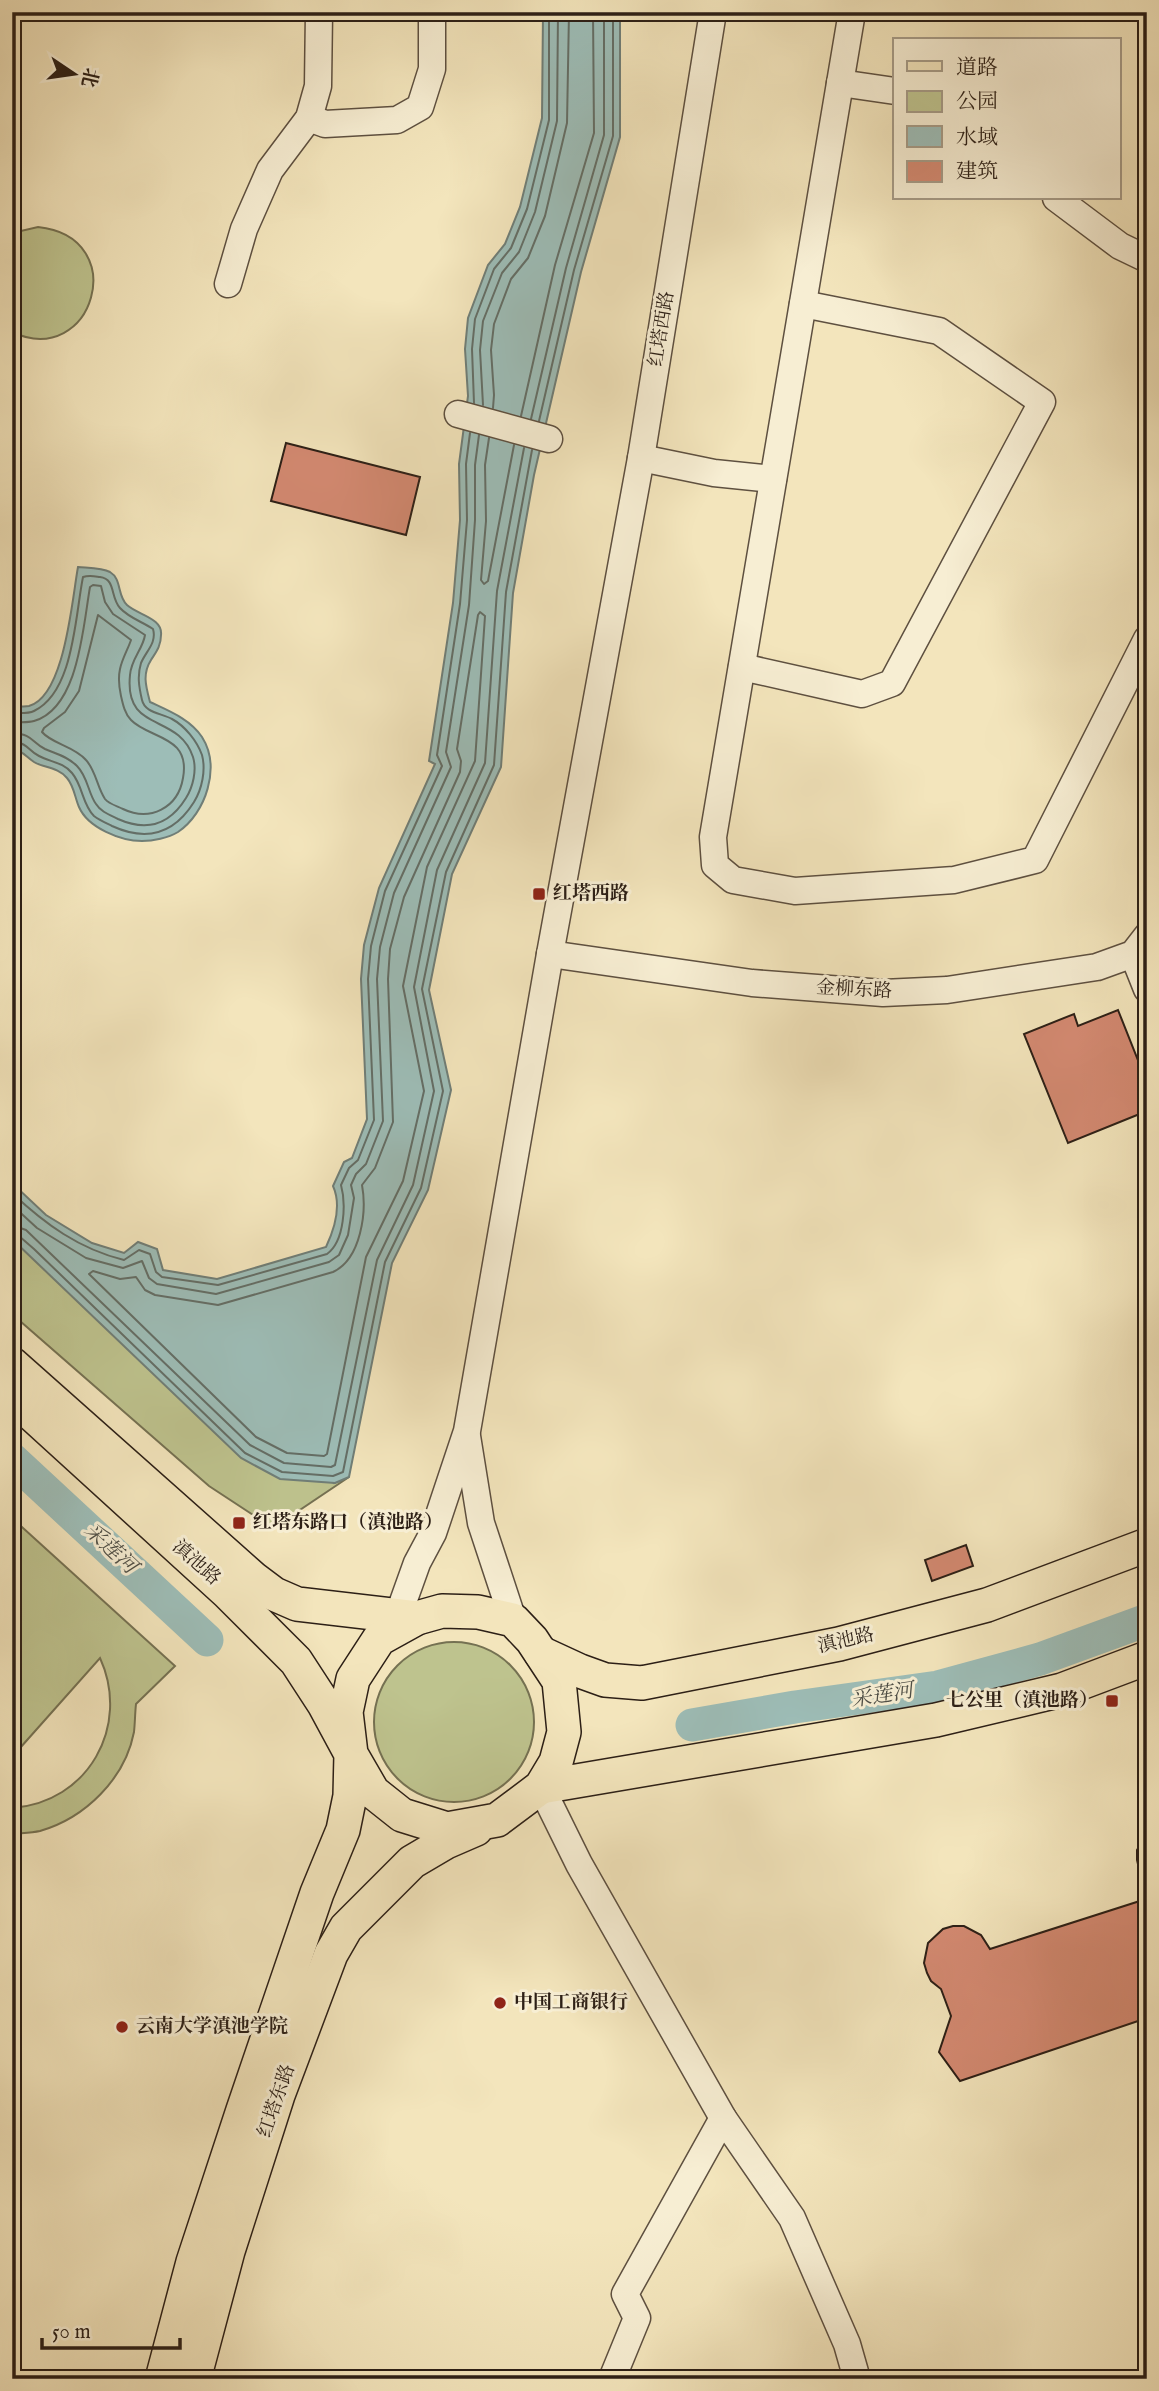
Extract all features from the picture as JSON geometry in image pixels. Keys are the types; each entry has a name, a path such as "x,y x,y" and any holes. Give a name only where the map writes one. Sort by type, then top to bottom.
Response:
{"main road":[{"name":"滇池路","path":"12,1364 274,1594 297,1604 343,1609 402,1621"},
{"name":"滇池路","path":"12,1396 228,1593 296,1661 324,1704 351,1754"},
{"name":"滇池路","path":"541,1653 605,1680 642,1683 839,1644 987,1605 1147,1545"},
{"path":"442,1611 478,1612 513,1620 532,1640 559,1681 564,1732 556,1762 541,1787 497,1820 447,1829 402,1815 373,1792 351,1754 346,1712 353,1679 379,1639 402,1621 442,1611"},
{"path":"541,1787 936,1720 1062,1690 1147,1658"},
{"name":"红塔东路","path":"162,2379 193,2262 243,2110 317,1894 344,1830 350,1796 351,1754"},
{"name":"红塔东路","path":"194,2379 228,2251 278,2095 331,1954 346,1928 412,1862 446,1842 497,1820"}],"street":[{"path":"228,284 244,229 270,170 309,118 318,86 319,12"},
{"path":"309,118 325,124 397,120 420,107 432,69 432,12"},
{"name":"红塔西路","path":"467,1431 550,954 641,458 713,12"},
{"path":"852,12 713,837 715,865 733,880 795,891 954,880 1035,860 1147,639"},
{"path":"840,83 893,91"},
{"path":"1059,200 1120,246 1147,259"},
{"path":"742,667 862,694 892,683 1042,402 939,331 803,304"},
{"path":"458,414 549,439"},
{"path":"641,458 714,473 774,479"},
{"path":"1140,945 1147,989"},
{"name":"金柳东路","path":"550,954 752,983 883,993 947,990 1097,967 1140,945"},
{"path":"402,1621 417,1563 433,1533 467,1431"},
{"path":"467,1431 481,1523 513,1620"},
{"path":"343,1609 384,1595 417,1563"},
{"path":"541,1787 579,1864 723,2118 792,2218 847,2344 857,2379"},
{"path":"612,2379 637,2318 625,2294 723,2118"}],"green space":[{"path":"38,227 67,236 85,253 93,275 91,298 81,318 64,333 40,339 12,332 12,233"},
{"path":"12,1239 334,1483 349,1477 273,1528 209,1486 12,1314"},
{"path":"12,1518 175,1666 136,1704 134,1732 129,1749 112,1781 100,1794 72,1817 57,1825 40,1831 12,1834 12,1808 39,1803 62,1792 81,1776 96,1757 106,1734 110,1709 108,1684 100,1658 12,1757"},
{"path":"454,1642 485,1648 511,1665 528,1691 534,1722 528,1753 511,1779 485,1796 454,1802 423,1796 397,1779 380,1753 374,1722 380,1691 397,1665 423,1648"}],"water":[{"path":"543,12 620,12 620,137 581,272 534,475 513,593 501,767 452,874 429,990 451,1090 428,1190 392,1263 349,1477 335,1483 280,1479 241,1458 12,1239 12,1183 46,1215 92,1243 124,1253 138,1242 157,1249 163,1270 217,1279 326,1247 336,1217 337,1201 333,1186 344,1162 352,1158 367,1119 361,979 364,945 379,888 435,764 429,761 453,603 460,520 459,464 468,396 465,349 468,318 488,265 505,244 520,207 542,118"},
{"path":"78,567 110,572 114,575 127,605 149,617 161,629 158,649 148,665 146,675 150,702 191,725 208,749 210,775 203,802 188,824 165,837 134,840 115,836 97,827 83,814 71,785 63,774 34,762 12,748 12,706 29,706 41,698 51,685 59,666"}],"building":[{"path":"286,443 420,477 406,535 271,501"},
{"path":"1118,1010 1147,1083 1147,1111 1068,1143 1024,1034 1074,1014 1078,1026"},
{"path":"966,1545 973,1566 932,1581 925,1560"},
{"path":"1147,1833 1147,2018 960,2081 939,2052 951,2016 941,1989 931,1981 927,1973 924,1963 928,1943 943,1929 964,1926 981,1935 990,1949 1146,1899 1137,1850"}],"waterway":[{"name":"采莲河","path":"12,1459 207,1640"},
{"name":"采莲河","path":"692,1725 938,1687 1040,1659 1147,1620"}],"place":[{"name":"红塔西路","path":"539,894"},
{"name":"红塔东路口（滇池路）","path":"239,1523"},
{"name":"七公里（滇池路）","path":"1112,1701"},
{"name":"中国工商银行","path":"500,2003"},
{"name":"云南大学滇池学院","path":"122,2027"}]}
